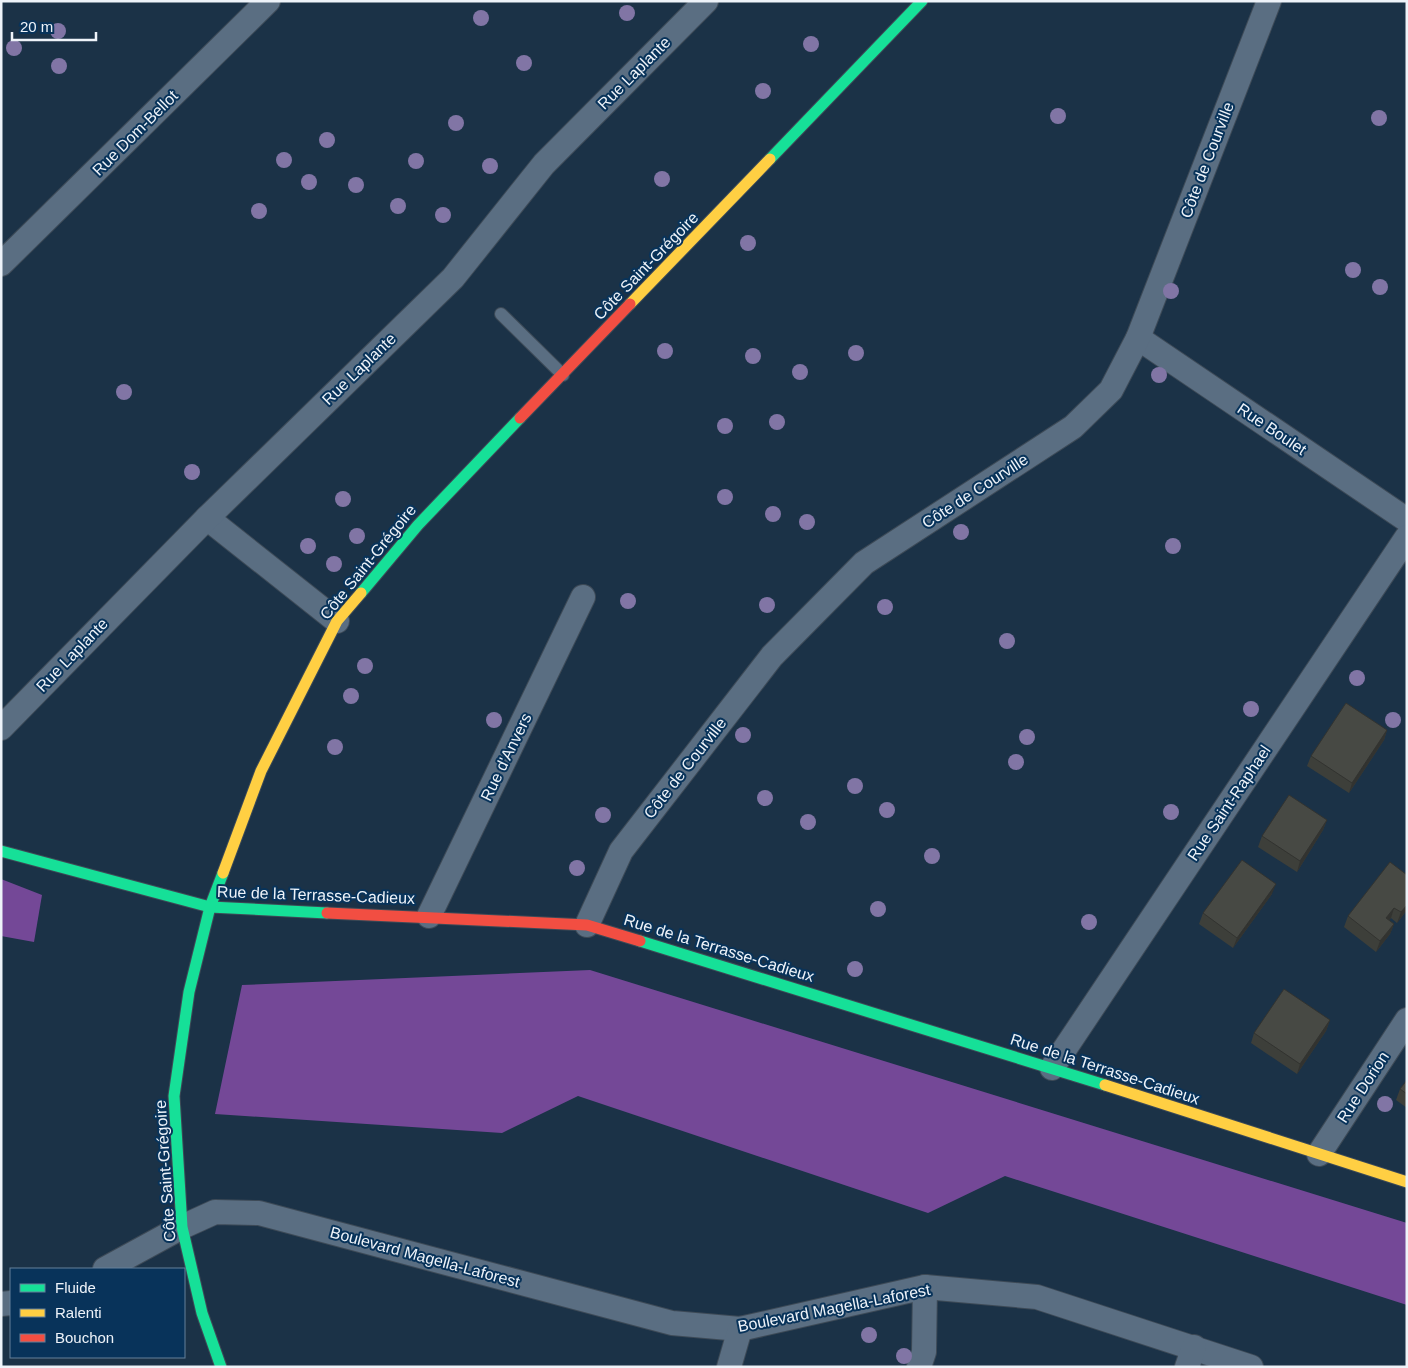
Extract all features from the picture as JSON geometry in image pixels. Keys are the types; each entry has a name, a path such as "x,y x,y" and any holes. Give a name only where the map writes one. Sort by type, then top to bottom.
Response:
{"street":[{"name":"Rue Dom-Bellot","path":"1,264 268,1"},
{"name":"Rue Laplante","path":"1,728 207,518 453,278 544,164 706,1"},
{"name":"Côte Saint-Grégoire","path":"222,1367 202,1313 182,1227 174,1096 189,992 210,907 261,771 337,621 418,524 922,1"},
{"name":"Côte de Courville","path":"587,925 621,851 772,656 864,563 1073,427 1111,390 1138,338 1269,1"},
{"name":"Rue Boulet","path":"1138,338 1407,520"},
{"path":"207,518 337,621"},
{"name":"Rue Saint-Raphael","path":"1052,1068 1407,538"},
{"name":"Rue d'Anvers","path":"428,916 583,597"},
{"name":"Rue de la Terrasse-Cadieux","path":"1,851 210,907 587,925 1052,1068 1407,1182"},
{"name":"Rue Dorion","path":"1319,1154 1407,1020"},
{"name":"Boulevard Magella-Laforest","path":"107,1268 182,1227 215,1212 259,1213 672,1323 740,1329 925,1287 1037,1297 1191,1357 1251,1367"},
{"path":"919,1367 924,1352 925,1287"},
{"path":"728,1367 740,1329"}],"lane":[{"path":"501,314 563,375"}],"shaded area":[{"path":"1,879 42,895 34,942 1,936"},
{"path":"590,970 1407,1223 1407,1305 1005,1176 928,1213 578,1096 502,1133 215,1114 242,985"}],"building":[{"path":"1346,703 1387,730 1352,783 1311,756"},
{"path":"1289,795 1327,820 1300,861 1262,836"},
{"path":"1242,860 1276,884 1237,938 1203,913"},
{"path":"1390,862 1407,875 1407,905 1401,912 1394,908 1386,918 1394,924 1380,941 1348,916"},
{"path":"1284,989 1330,1020 1300,1064 1254,1033"},
{"path":"1407,1080 1407,1094 1400,1089"}],"traffic: fast":[{"path":"770,159 922,1"},
{"path":"361,593 418,525 520,418"},
{"path":"1,851 210,907 327,913"},
{"path":"221,1367 202,1313 182,1227 174,1096 189,992 210,907 223,873"},
{"path":"640,941 1105,1085"}],"traffic: slow":[{"path":"630,304 770,159"},
{"path":"223,873 261,771 337,621 361,593"},
{"path":"1105,1085 1407,1182"}],"traffic: jam":[{"path":"520,418 630,304"},
{"path":"327,913 587,925 640,941"}]}
